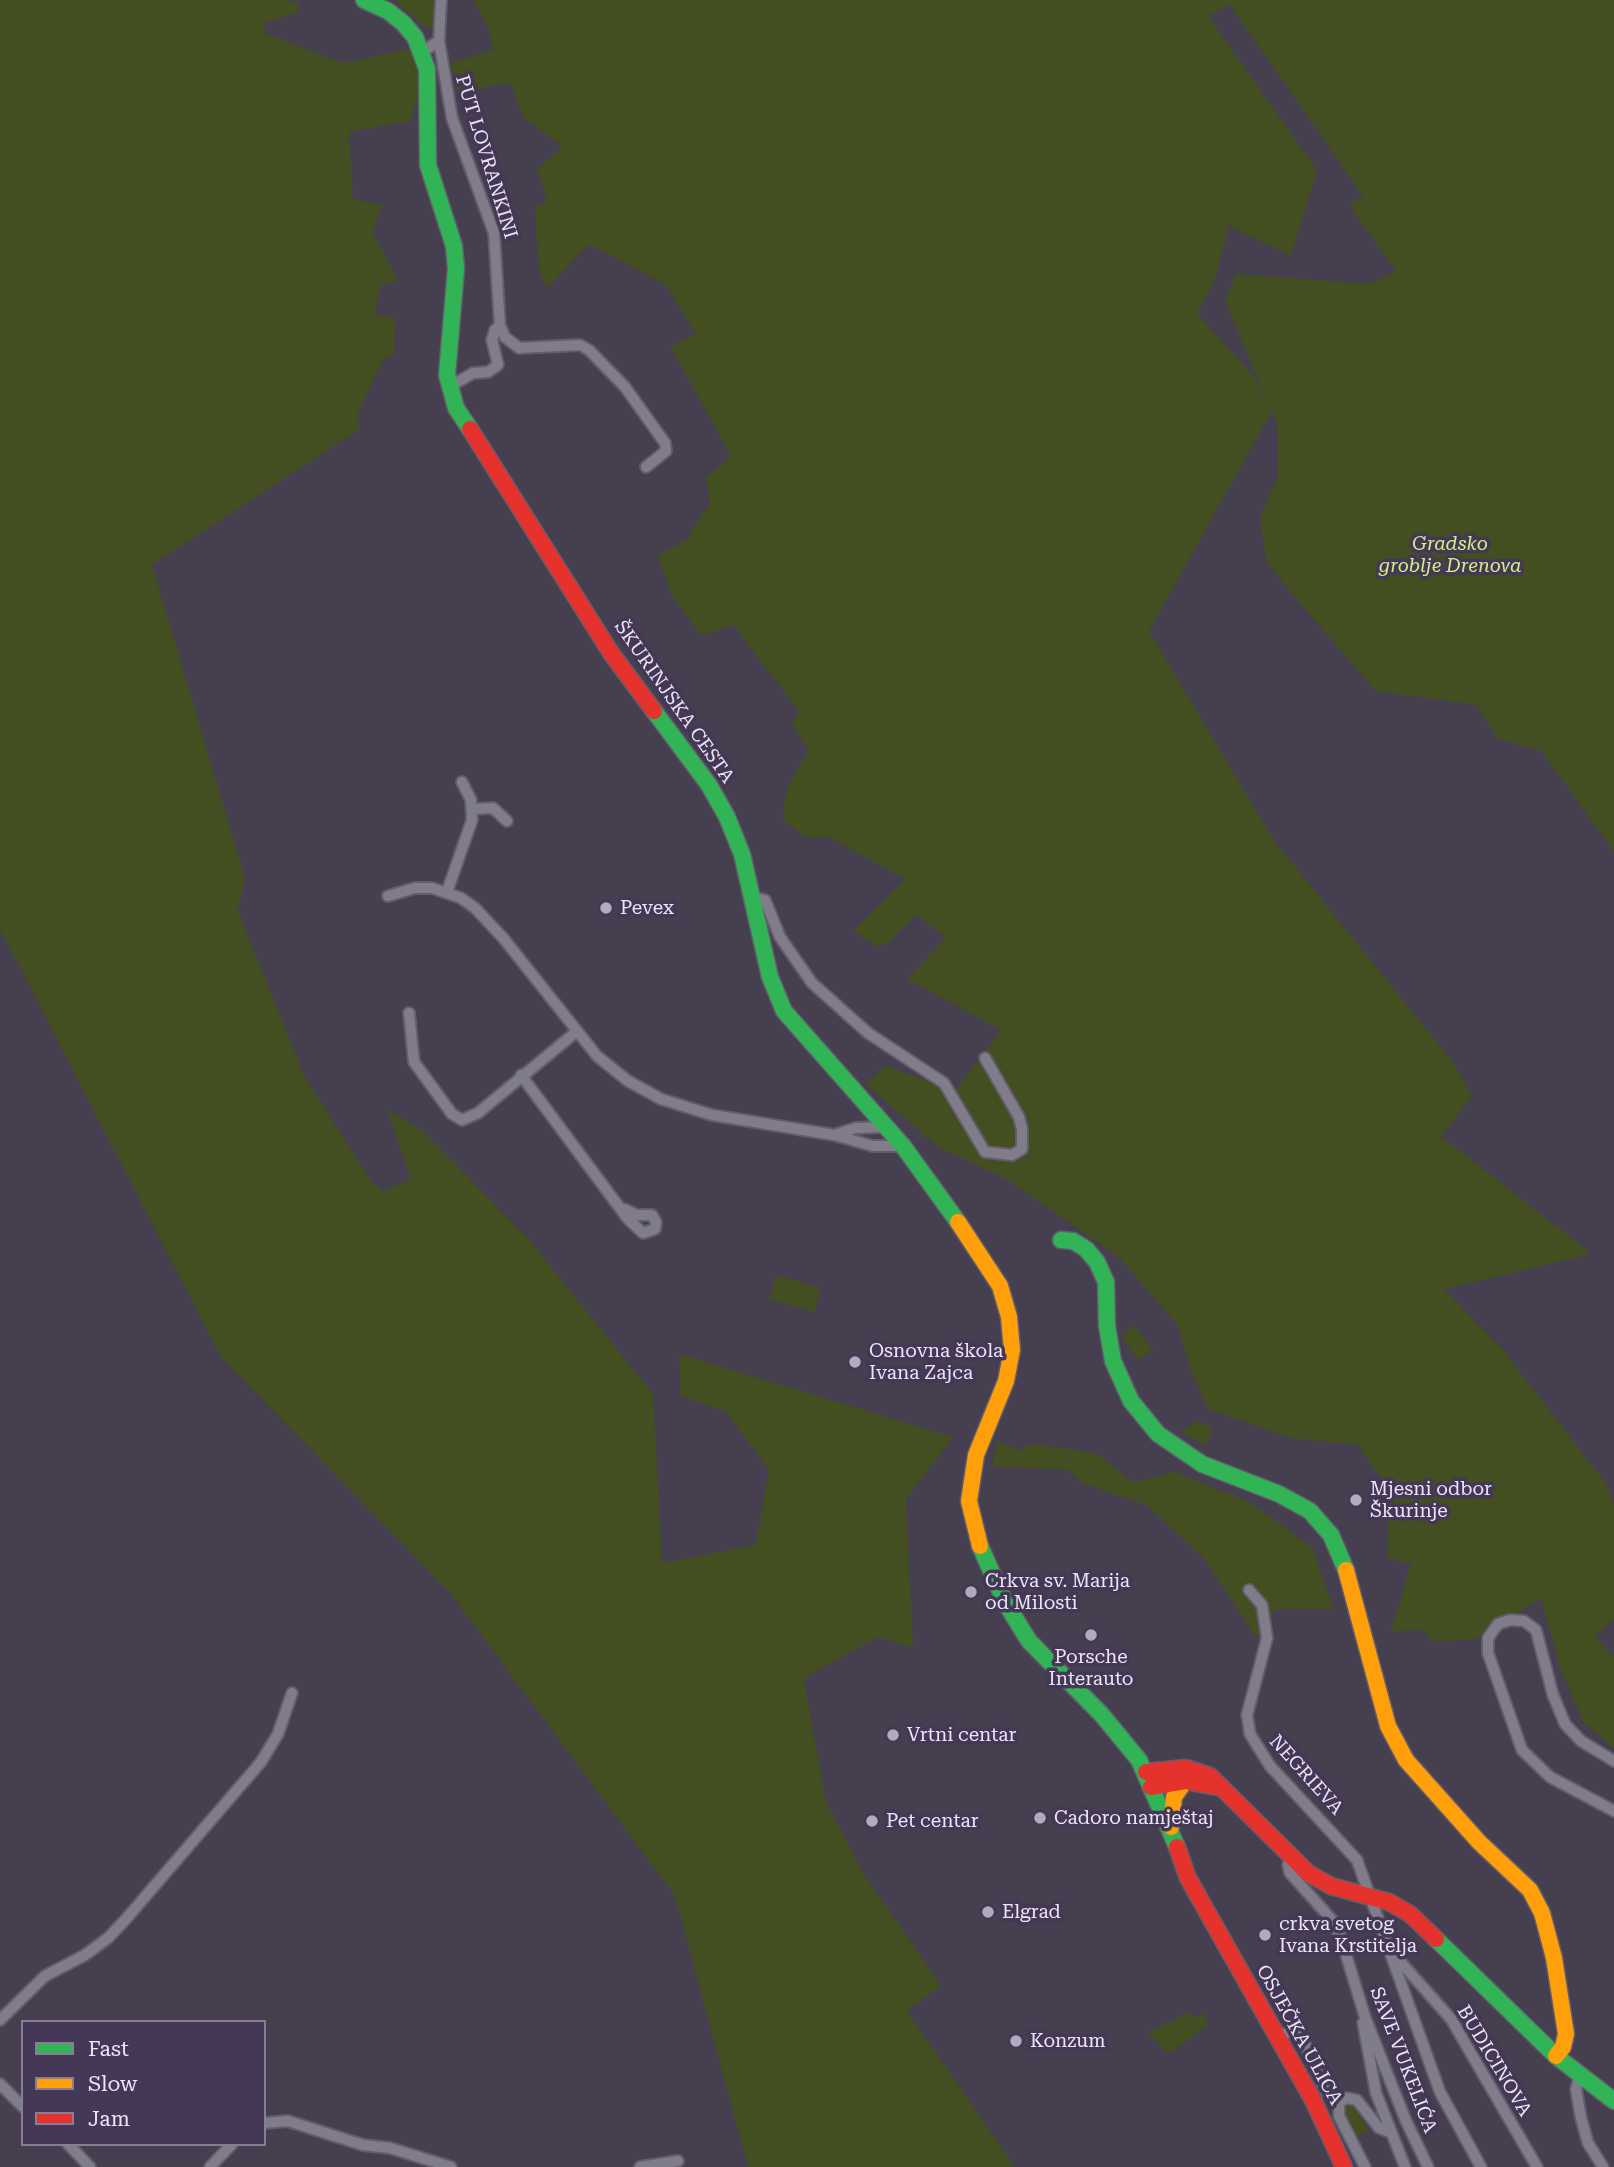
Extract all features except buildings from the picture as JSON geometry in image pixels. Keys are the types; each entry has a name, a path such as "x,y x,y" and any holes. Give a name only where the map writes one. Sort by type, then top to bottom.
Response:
{"street":[{"name":"ŠKURINJSKA CESTA","path":"364,0 388,11 403,23 422,52 429,81 428,165 454,246 456,269 450,327 449,387 456,408 536,529 611,653 709,785 736,835 770,977 785,1010 805,1037 903,1146 983,1257 1000,1286 1009,1317 1012,1350 1006,1381 976,1455 970,1487 969,1502 982,1551 1005,1602 1029,1641 1118,1733 1148,1780"},
{"name":"PUT LOVRANKINI","path":"441,0 439,41 452,118 495,233 500,326 495,330 492,340 498,365 488,372 473,373 449,387"},
{"path":"422,52 439,41"},
{"path":"500,326 508,341 519,348 580,345 589,350 625,387 666,443 666,452 646,467"},
{"path":"447,892 458,855 469,834 472,809 462,782"},
{"path":"472,809 493,808 507,821"},
{"path":"388,896 415,888 447,892 461,898 489,920 576,1032 612,1069 661,1099 712,1115 834,1135 873,1146 903,1146"},
{"path":"752,897 765,900 780,937 812,983 868,1033 944,1083 985,1152 1012,1155 1022,1149 1019,1117 985,1058"},
{"path":"409,1013 414,1062 452,1114 462,1120 478,1113 576,1032"},
{"path":"521,1075 624,1209"},
{"path":"856,1128 864,1101"},
{"path":"834,1135 856,1128 886,1127"},
{"path":"1061,1240 1073,1241 1086,1249 1097,1262 1105,1282 1112,1361 1131,1401 1158,1434 1202,1465 1279,1494 1310,1511 1331,1535 1351,1580 1388,1726 1406,1760 1471,1833 1530,1890 1542,1913 1554,1958 1566,2034 1563,2047 1556,2056"},
{"name":"NEGRIEVA","path":"1249,1590 1262,1605 1267,1638 1247,1715 1250,1734 1270,1766 1349,1848 1357,1860 1440,2091 1481,2167"},
{"path":"1614,1761 1581,1741 1565,1724 1553,1695 1536,1630 1524,1621 1510,1620 1498,1624 1488,1638 1488,1653 1522,1749 1550,1777 1614,1811"},
{"path":"0,2020 45,1976 85,1955 108,1938 126,1919 261,1762 278,1734 292,1693"},
{"path":"1148,1780 1172,1768 1199,1770 1222,1789 1292,1859 1322,1882 1397,1905 1410,1913 1556,2056 1614,2101"},
{"path":"1148,1780 1198,1781 1222,1789"},
{"name":"OSJEČKA ULICA","path":"1148,1780 1171,1830 1188,1878 1314,2100 1344,2167"},
{"path":"1171,1830 1174,1797 1185,1781"},
{"name":"SAVE VUKELIĆA","path":"1292,1859 1288,1865 1290,1873 1333,1921 1341,1938 1365,2017 1406,2121 1428,2167"},
{"name":"BUDICINOVA","path":"1387,1945 1451,2019 1537,2167"},
{"path":"1365,2017 1363,2024 1377,2093 1405,2167"},
{"path":"1284,2034 1298,2028 1308,2067 1325,2091"},
{"path":"1580,2076 1576,2089 1581,2118 1588,2143 1603,2167"},
{"path":"0,2084 21,2105"},
{"path":"1365,2167 1339,2116 1339,2102 1347,2098 1357,2100 1379,2128 1390,2132"},
{"path":"266,2123 288,2121 363,2145 390,2148 451,2167"},
{"path":"70,2146 90,2167"},
{"path":"210,2167 230,2146"},
{"path":"640,2167 678,2161"}],"green space":[{"path":"0,0 283,0 300,3 297,13 265,23 264,33 344,63 409,49 417,68 419,94 410,121 349,132 353,199 382,205 373,233 398,281 381,285 374,315 395,317 394,353 381,363 358,413 360,429 152,565 245,878 238,911 305,1077 371,1181 383,1192 411,1179 387,1109 423,1131 530,1241 653,1394 662,1563 756,1545 769,1470 726,1412 681,1396 679,1354 953,1437 906,1499 913,1648 878,1637 804,1678 825,1798 831,1812 863,1873 941,1985 907,2011 1015,2167 748,2167 675,1896 451,1594 221,1357 0,929"},
{"path":"394,0 437,0 438,26 426,28"},
{"name":"Gradsko groblje Drenova","path":"473,0 1614,0 1614,852 1541,751 1498,739 1476,705 1376,691 1267,562 1260,518 1278,476 1278,425 1272,411 1149,631 1275,842 1453,1062 1472,1096 1441,1136 1592,1254 1444,1289 1503,1350 1608,1486 1614,1504 1614,1619 1595,1637 1614,1657 1614,1748 1584,1723 1561,1670 1541,1598 1477,1639 1432,1642 1424,1630 1391,1631 1411,1564 1387,1558 1390,1491 1358,1445 1291,1438 1208,1409 1191,1371 1178,1326 1119,1257 1008,1180 937,1146 865,1084 886,1066 956,1090 1001,1030 907,979 946,937 916,915 887,944 875,946 854,930 906,879 826,836 806,838 782,819 788,785 809,751 792,724 799,711 733,625 702,636 674,599 657,556 686,540 710,503 706,478 731,456 670,346 696,334 666,285 589,244 547,288 539,271 535,208 547,200 537,169 563,147 524,118 510,83 458,92 450,63 493,50 488,26","holes":["1230,5 1363,196 1349,205 1396,271 1369,284 1236,274 1225,301 1265,395 1253,375 1197,314 1214,282 1229,226 1291,256 1317,170 1208,16"]},
{"path":"776,1275 821,1288 814,1312 769,1299"},
{"path":"1134,1325 1153,1351 1138,1360 1123,1340 1123,1335"},
{"path":"1197,1421 1213,1428 1206,1446 1181,1432"},
{"path":"997,1441 1021,1450 1031,1444 1096,1453 1133,1482 1175,1472 1251,1503 1313,1548 1334,1609 1276,1609 1256,1637 1203,1557 1146,1505 1082,1483 1069,1470 992,1466"},
{"path":"1190,2012 1194,2019 1203,2012 1208,2025 1168,2054 1148,2033"},
{"path":"1352,2105 1369,2132 1353,2137 1343,2107"}],"traffic: fast":[{"path":"364,0 388,11 403,23 415,37 427,69 428,165 454,246 456,269 447,375 456,408 470,429"},
{"path":"654,711 709,785 727,817 742,854 770,977 784,1011 903,1146 958,1222"},
{"path":"1061,1240 1073,1241 1086,1249 1097,1262 1106,1282 1107,1326 1113,1361 1131,1401 1158,1434 1202,1464 1279,1494 1310,1511 1331,1535 1346,1570"},
{"path":"980,1546 1005,1602 1029,1641 1102,1715 1139,1760 1177,1847"},
{"path":"1436,1939 1556,2056 1614,2101"}],"traffic: slow":[{"path":"958,1222 1000,1286 1009,1317 1012,1350 1006,1381 976,1455 969,1501 980,1546"},
{"path":"1346,1570 1388,1726 1406,1760 1479,1842 1530,1890 1542,1913 1554,1958 1566,2034 1563,2047 1556,2056"},
{"path":"1171,1827 1174,1797 1185,1781"}],"traffic: jam":[{"path":"470,429 611,653 654,711"},
{"path":"1146,1772 1186,1768 1210,1776 1308,1873 1331,1886 1389,1902 1410,1914 1436,1939"},
{"path":"1151,1787 1185,1781 1217,1787"},
{"path":"1177,1847 1188,1878 1313,2100 1344,2167"}],"place":[{"name":"Pevex","path":"606,908"},
{"name":"Osnovna škola Ivana Zajca","path":"855,1362"},
{"name":"Mjesni odbor Škurinje","path":"1356,1500"},
{"name":"Crkva sv. Marija od Milosti","path":"971,1592"},
{"name":"Porsche Interauto","path":"1091,1635"},
{"name":"Vrtni centar","path":"893,1735"},
{"name":"Cadoro namještaj","path":"1040,1818"},
{"name":"Pet centar","path":"872,1821"},
{"name":"Elgrad","path":"988,1912"},
{"name":"crkva svetog Ivana Krstitelja","path":"1265,1935"},
{"name":"Konzum","path":"1016,2041"}]}
